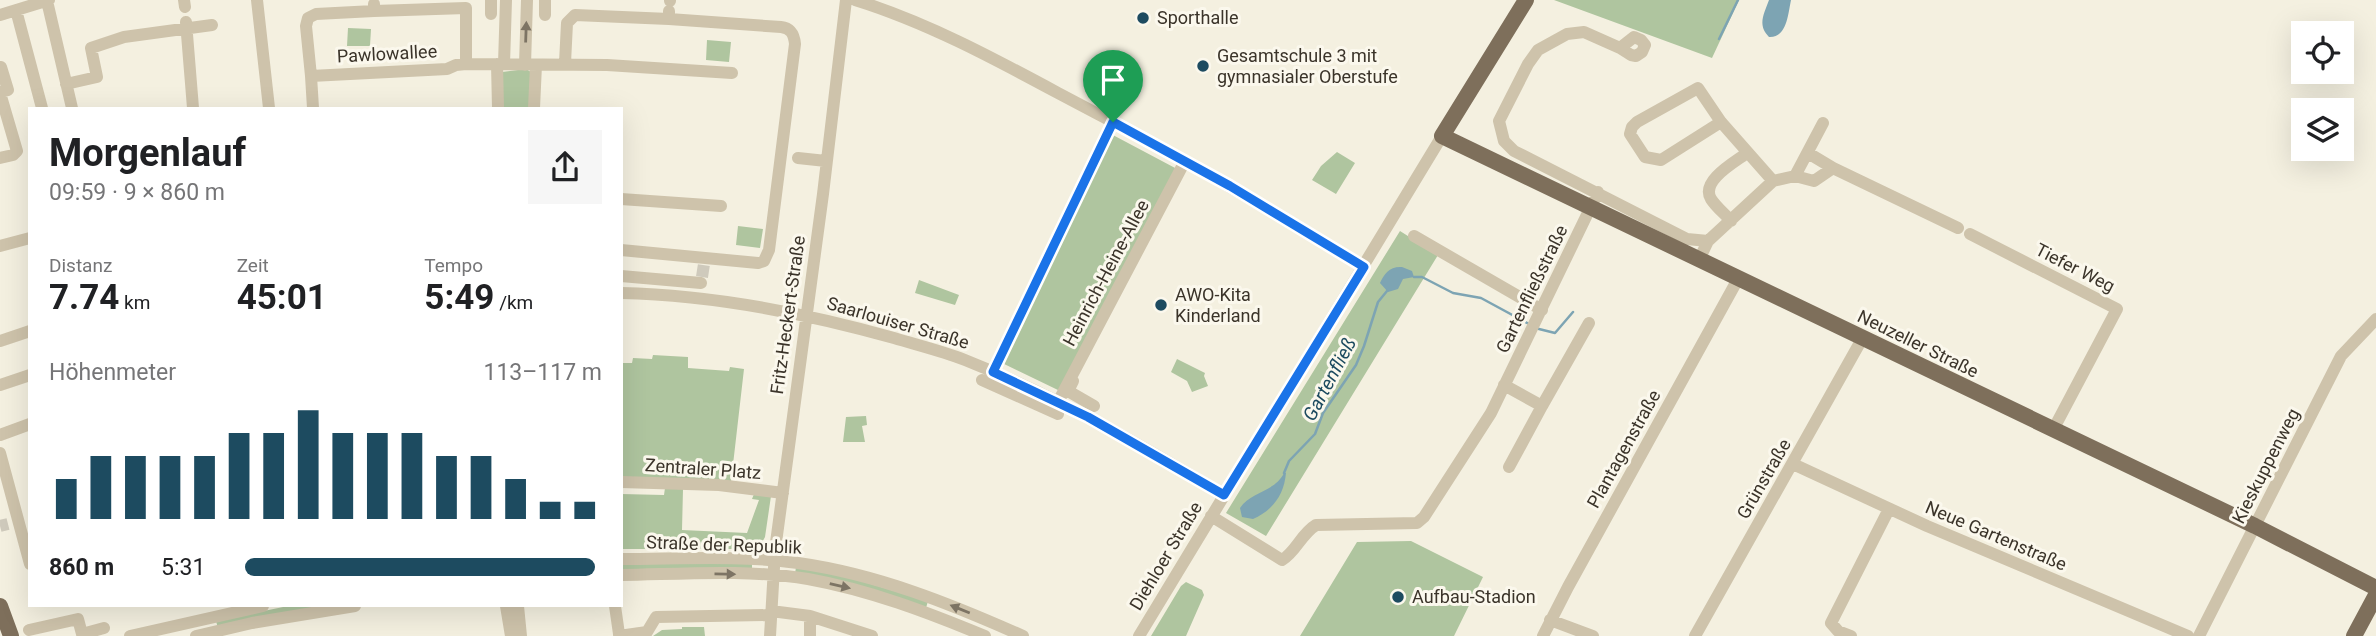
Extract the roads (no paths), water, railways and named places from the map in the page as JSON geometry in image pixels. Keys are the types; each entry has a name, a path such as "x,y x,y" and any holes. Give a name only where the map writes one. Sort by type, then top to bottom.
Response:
{"main road":[{"path":"1442,136 1526,0"},
{"name":"Neuzeller Straße","path":"1442,136 1594,200 1699,260 2255,526 2376,588"},
{"path":"2354,636 2376,595"},
{"path":"0,607 11,636"}],"street":[{"path":"0,15 48,0 72,107"},
{"path":"257,0 269,107"},
{"path":"491,0 491,14"},
{"path":"498,107 506,0"},
{"path":"527,0 534,107"},
{"path":"545,0 545,15"},
{"name":"Fritz-Heckert-Straße","path":"770,636 774,561 846,0"},
{"path":"855,0 897,14 1039,82 1230,186 1364,267"},
{"path":"313,107 306,22 307,18 316,14 374,7 466,8 466,64"},
{"path":"565,63 567,23 575,15 669,8 787,27 792,32 795,44 783,156 769,250 764,261 703,270 623,276"},
{"path":"16,10 42,107"},
{"path":"66,83 97,77 91,48 124,37 186,24 212,25"},
{"path":"186,24 193,107"},
{"path":"1620,48 1584,32 1567,34 1538,50 1528,64 1500,121 1504,141 1514,151 1594,200 1686,239 1708,241"},
{"name":"Pawlowallee","path":"311,76 447,69 466,64 565,63 733,73"},
{"path":"0,158 13,155 17,151 1,93 8,90 1,68"},
{"path":"1721,122 1661,160 1645,157 1630,134 1637,122 1698,88 1721,122 1773,181"},
{"path":"993,372 1113,122"},
{"path":"1795,176 1824,123"},
{"name":"Diehloer Straße","path":"1139,636 1442,136"},
{"path":"1731,221 1710,197 1709,188 1713,180 1747,153"},
{"path":"1699,260 1708,241 1773,181 1795,176 1814,181 1833,167 1808,153"},
{"path":"799,158 826,161"},
{"name":"Heinrich-Heine-Allee","path":"1058,408 1073,374 1185,161"},
{"name":"Tiefer Weg","path":"1833,167 2117,309 2053,430"},
{"path":"623,199 721,206"},
{"name":"Gartenfließstraße","path":"1211,516 1282,560 1289,556 1307,531 1316,525 1417,523 1424,517 1491,413 1594,200"},
{"path":"1414,236 1542,310"},
{"path":"0,246 28,239"},
{"path":"623,250 703,270"},
{"path":"699,298 703,270"},
{"name":"Plantagenstraße","path":"1543,636 1738,279"},
{"name":"Saarlouiser Straße","path":"623,293 699,298 806,314 947,353 993,372 1058,408 1144,447 1224,495"},
{"name":"Kieskuppenweg","path":"2199,636 2341,356 2376,319"},
{"path":"1509,467 1589,323"},
{"path":"0,341 28,332"},
{"name":"Grünstraße","path":"1695,636 1862,339"},
{"path":"1073,374 1076,375 1068,391 1094,406"},
{"path":"0,385 28,376"},
{"path":"982,380 1058,408"},
{"path":"1504,385 1542,406"},
{"path":"0,435 28,425"},
{"path":"0,453 13,523 28,559"},
{"name":"Neue Gartenstraße","path":"1793,464 1889,509 2188,636"},
{"name":"Zentraler Platz","path":"623,482 719,485 783,494"},
{"path":"1851,636 1838,631 1831,623 1889,509"},
{"name":"Straße der Republik","path":"623,559 774,561 849,572 932,598 1023,636"},
{"name":"Straße der Republik","path":"623,575 773,575 840,586 882,597 985,636"},
{"path":"130,636 211,611 253,607"},
{"path":"196,636 344,607"},
{"path":"506,607 511,636"},
{"path":"518,607 522,636"},
{"path":"615,607 619,635 647,632 656,617 771,613 810,617 872,636"},
{"path":"810,617 810,636"},
{"path":"29,630 78,619 82,634 104,628"},
{"path":"1550,620 1594,636"}],"water":[{"path":"1769,0 1791,0 1783,29 1780,34 1769,37 1762,24"},
{"path":"1402,267 1412,271 1414,277 1403,279 1398,289 1388,292 1380,283 1391,269"},
{"path":"1284,473 1283,488 1272,506 1253,519 1242,517 1240,508 1245,502 1275,484"}],"waterway":[{"name":"Gartenfließ","path":"1719,39 1738,0"},
{"name":"Gartenfließ","path":"1414,277 1422,277 1453,293 1481,298 1529,324"},
{"name":"Gartenfließ","path":"1284,473 1289,461 1315,434 1323,413 1356,365 1378,302 1387,291"},
{"name":"Gartenfließ","path":"1539,329 1555,333 1573,312"}],"tunnel":[{"path":"702,277 704,264"},
{"path":"0,526 8,524"}],"place":[{"name":"Sporthalle","path":"1143,18"},
{"name":"Gesamtschule 3 mit gymnasialer Oberstufe","path":"1203,66"},
{"name":"AWO-Kita Kinderland","path":"1161,305"},
{"name":"Aufbau-Stadion","path":"1398,597"}]}
